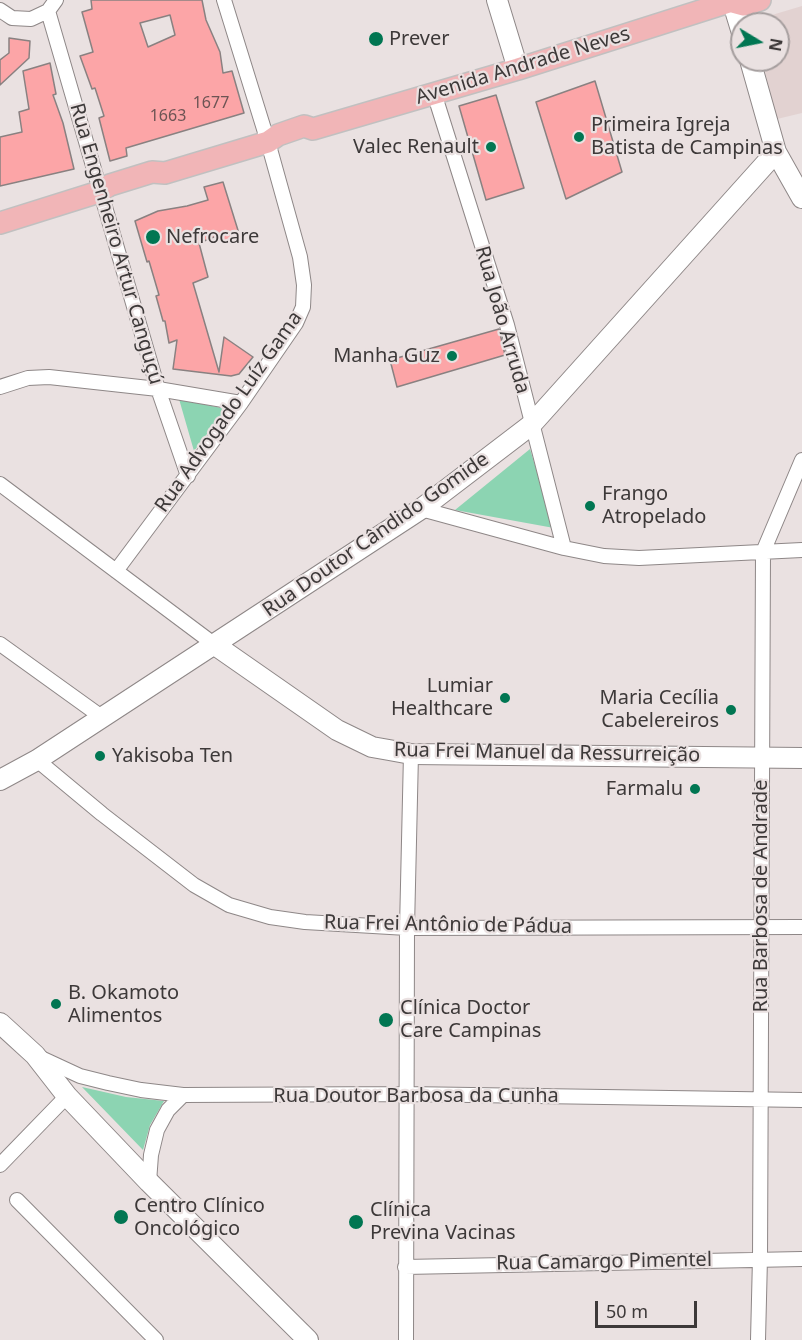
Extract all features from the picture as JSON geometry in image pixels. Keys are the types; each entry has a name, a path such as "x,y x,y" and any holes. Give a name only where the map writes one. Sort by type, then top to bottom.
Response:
{"main road":[{"name":"Avenida Andrade Neves","path":"0,223 99,192 110,185 152,172 165,173 268,142 279,144 308,136 313,129 518,69 733,1 744,5 760,0"}],"street":[{"name":"Rua Advogado Luíz Gama","path":"116,571 241,403 296,323 303,307 305,296 300,257 268,142 224,0"},
{"path":"497,0 518,69"},
{"path":"1,14 21,20 31,19 52,5"},
{"name":"Rua Engenheiro Artur Canguçú","path":"52,5 99,192 158,389 188,476"},
{"path":"753,72 776,152 802,198"},
{"name":"Rua João Arruda","path":"434,93 507,326 564,548"},
{"name":"Rua Doutor Cândido Gomide","path":"0,780 37,760 103,718 421,509 531,424 776,152"},
{"path":"0,387 28,378 49,377 158,389 241,403"},
{"name":"Rua Barbosa de Andrade","path":"758,1340 763,552 802,459"},
{"path":"0,484 215,645"},
{"path":"421,509 564,548 604,556 639,558 802,550"},
{"path":"0,644 103,718"},
{"name":"Rua Frei Manuel da Ressurreição","path":"215,645 337,730 372,747 411,754 802,758"},
{"path":"404,1339 407,928 411,754"},
{"name":"Rua Frei Antônio de Pádua","path":"37,760 194,885 229,905 270,917 304,922 407,928 802,927"},
{"path":"0,1023 35,1055 67,1096 149,1182 308,1340"},
{"name":"Rua Doutor Barbosa da Cunha","path":"35,1055 80,1076 141,1090 183,1095 406,1094 802,1100"},
{"path":"149,1182 151,1155 157,1130 168,1110 183,1095"},
{"path":"0,1165 67,1096"},
{"path":"17,1200 156,1340"},
{"name":"Rua Camargo Pimentel","path":"405,1267 760,1258 802,1259"}],"shaded area":[{"path":"802,6 802,113 777,119 765,72 790,72 790,12 782,12"}],"green space":[{"path":"179,399 226,409 194,451"},
{"path":"530,449 554,528 455,510"},
{"path":"82,1087 126,1097 164,1101 150,1125 143,1150"}],"building":[{"path":"91,0 202,0 206,20 220,52 223,73 232,71 244,113 126,148 127,156 110,161 99,118 104,116 95,88 92,89 80,56 93,52 82,12 92,9","holes":["170,15 175,35 148,47 140,23"]},
{"path":"9,38 30,41 29,58 0,85 0,60 9,53"},
{"path":"50,63 56,94 53,95 63,123 74,169 0,186 0,137 22,132 19,112 29,109 23,71"},
{"name":"Primeira Igreja Batista de Campinas","path":"595,81 622,172 566,199 536,102"},
{"name":"Valec Renault","path":"496,95 524,188 486,200 459,106"},
{"path":"223,182 241,240 222,243 219,235 199,243 208,277 193,283 219,372 224,337 253,357 239,374 231,376 173,369 177,340 169,343 165,321 163,321 156,296 159,295 135,221 158,211 208,200 204,187"},
{"name":"Manha Guz","path":"499,329 505,355 397,387 390,360"}],"place":[{"name":"Prever","path":"376,39"},
{"name":"Primeira Igreja Batista de Campinas","path":"579,137"},
{"name":"Valec Renault","path":"491,147"},
{"name":"Nefrocare","path":"153,237"},
{"name":"Manha Guz","path":"452,356"},
{"name":"Frango Atropelado","path":"590,506"},
{"name":"Lumiar Healthcare","path":"505,698"},
{"name":"Maria Cecília Cabelereiros","path":"731,710"},
{"name":"Yakisoba Ten","path":"100,756"},
{"name":"Farmalu","path":"695,789"},
{"name":"B. Okamoto Alimentos","path":"56,1004"},
{"name":"Clínica Doctor Care Campinas","path":"386,1020"},
{"name":"Centro Clínico Oncológico","path":"121,1217"},
{"name":"Clínica Previna Vacinas","path":"356,1222"}]}
